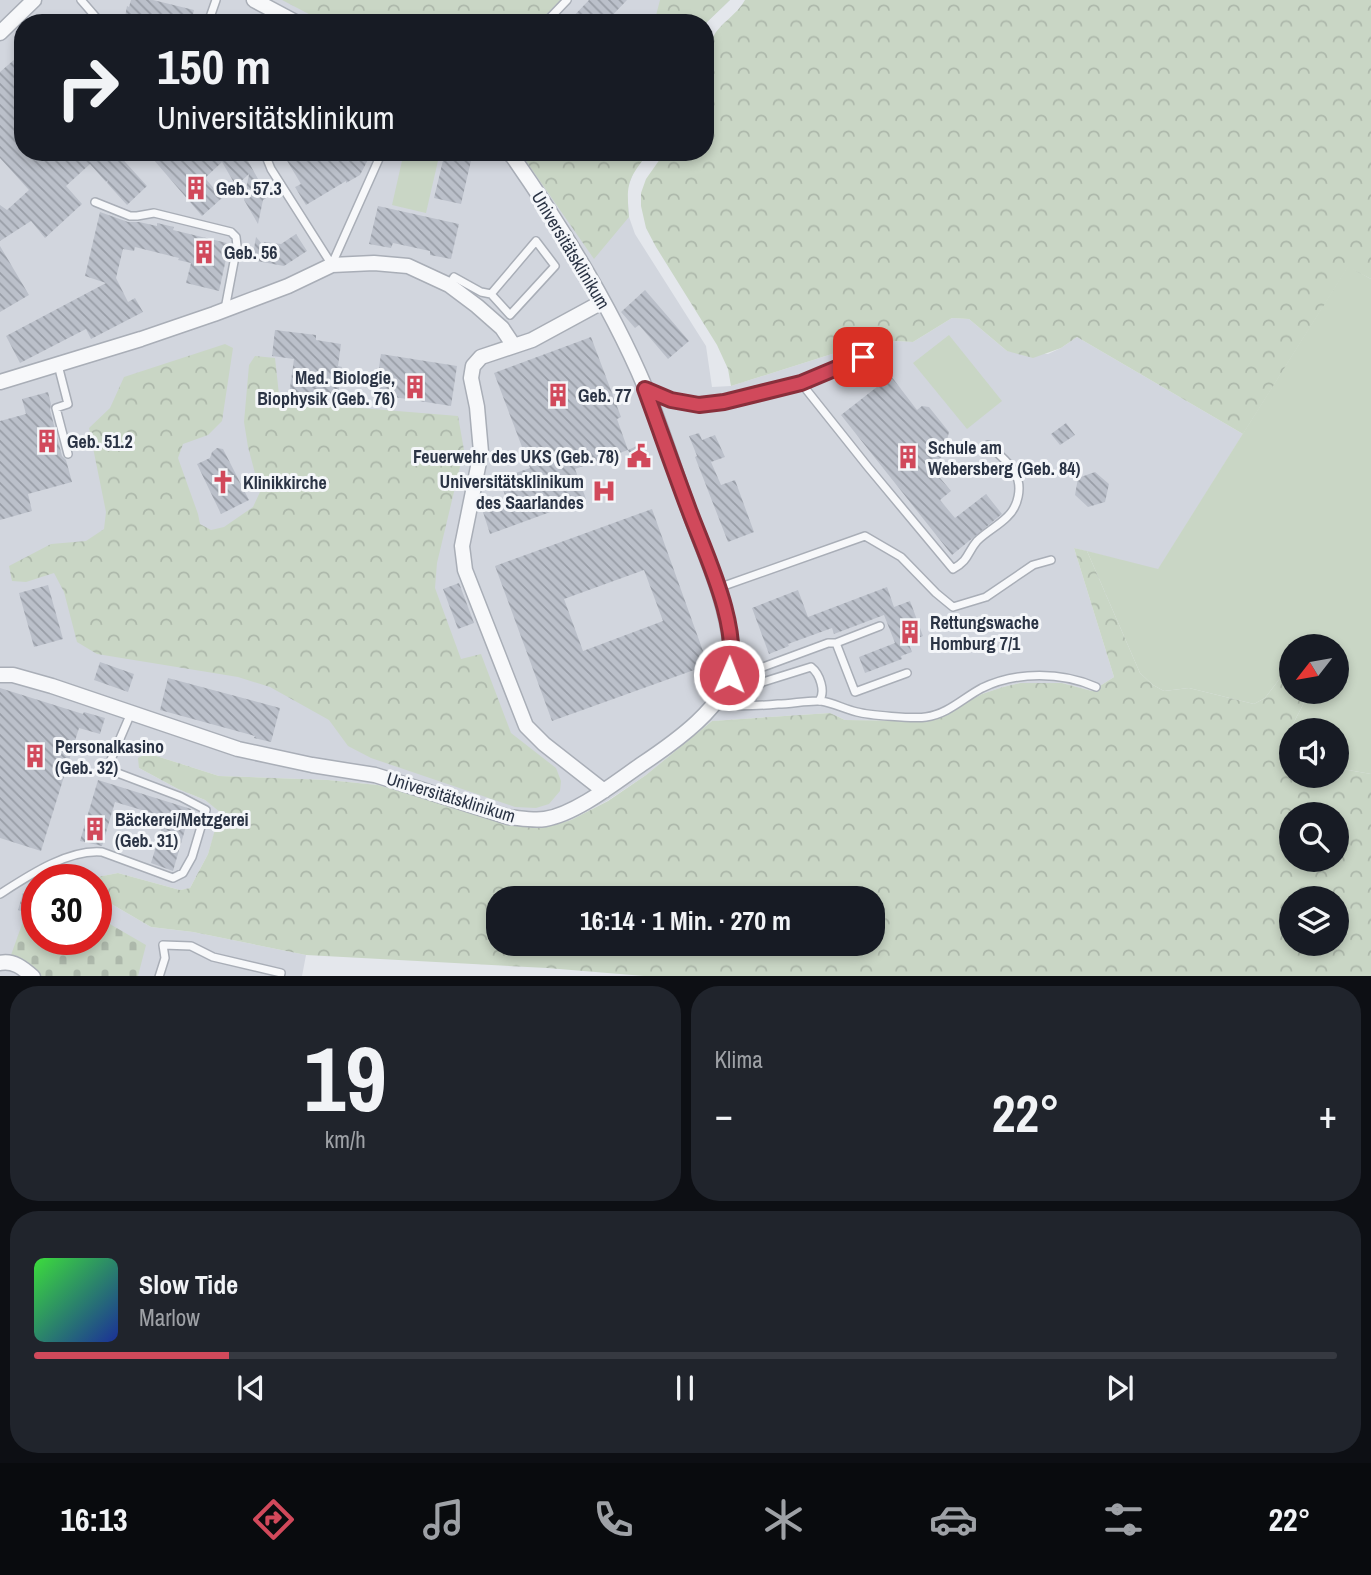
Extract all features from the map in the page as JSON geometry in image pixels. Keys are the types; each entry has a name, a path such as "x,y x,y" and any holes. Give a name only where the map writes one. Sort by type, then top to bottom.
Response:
{"street":[{"path":"20,14 34,0"},
{"path":"254,0 280,14"},
{"path":"0,33 14,19"},
{"name":"Universitätsklinikum","path":"0,675 13,675 41,682 238,749 375,775 508,817 528,820 553,817 576,807 680,736 719,705 732,665 729,628 718,587 645,389 626,345 575,253 516,161"},
{"path":"3,381 214,314 288,286 332,265 374,263 408,266 449,285 477,306 502,328 514,346"},
{"path":"602,302 532,340 481,357 473,366 471,378 477,407 481,453 462,546 465,570 526,726 544,744 604,790"},
{"path":"1,961 16,964 33,976"}],"lane":[{"path":"81,0 93,14"},
{"path":"554,14 567,0"},
{"path":"268,161 332,265"},
{"path":"332,265 378,161"},
{"path":"95,202 130,216 154,213 231,232 236,237 236,254 225,309"},
{"path":"449,285 454,277 491,295 510,314 555,266 536,241 491,295"},
{"path":"645,389 671,400 699,405 724,402 801,383 883,348"},
{"path":"58,365 68,404 56,408 68,454"},
{"path":"801,383 953,569 965,562 977,542 1009,516 1017,501 1019,491 1015,472 988,445"},
{"path":"718,587 865,536 901,557 953,607 986,597 1033,565 1051,560"},
{"path":"729,675 744,674 880,626"},
{"path":"836,643 855,692 907,673"},
{"path":"748,705 763,682 811,667 817,674 823,692 819,701"},
{"path":"719,705 819,701 859,713 923,718 938,715 981,689 1004,680 1056,676 1083,681 1096,687"},
{"path":"0,894 42,869 90,851 102,852 173,878 183,873 192,857 206,810 181,797 107,769 131,713"},
{"path":"159,976 165,958 163,945 191,946 213,957 281,973 280,976"}],"shaded area":[{"name":"Universitätsklinikum des Saarlandes","path":"0,0 730,0 714,15 14,14 14,161 642,161 634,171 627,190 629,217 635,234 706,346 712,387 731,386 854,347 896,341 913,342 952,318 969,319 1007,351 1048,354 1077,337 1243,434 1158,570 1074,548 1114,677 1092,691 1062,683 1020,683 982,694 939,717 917,721 845,720 830,713 712,721 646,775 607,801 571,820 550,826 507,822 378,785 328,780 219,776 147,753 139,768 205,800 221,812 208,854 190,888 180,890 118,873 112,874 112,864 21,864 21,955 112,955 112,904 151,927 193,932 306,955 302,976 0,976"}],"green space":[{"path":"282,0 565,0 551,14 309,14"},
{"path":"660,0 730,0 714,15 656,14"},
{"path":"745,0 1371,0 1371,279 1348,267 1243,434 1077,337 1061,348 1033,358 1007,351 969,319 952,318 913,342 896,341 854,347 731,386 728,369 717,345 646,228 641,193 646,179 659,161 714,161 714,35"},
{"path":"402,161 438,161 426,213 392,205"},
{"path":"526,161 643,161 628,189 629,217 594,259"},
{"path":"1348,266 1371,279 1371,774 1349,770 1349,718 1296,718 1303,704 1349,704 1349,634 1279,634 1279,680 1265,698 1254,704 1189,688 1164,691 1140,673 1087,551 1158,569"},
{"path":"949,335 1002,401 967,429 913,363"},
{"path":"225,344 233,348 222,421 208,435 183,444 178,458 200,524 211,530 224,527 253,507 260,492 244,422 249,365 255,356 275,358 280,404 458,416 464,450 437,563 435,588 461,659 481,654 511,733 556,768 561,781 560,791 549,804 536,808 515,807 371,758 348,746 329,720 270,687 238,677 97,654 77,642 64,592 54,573 26,582 12,581 9,566 51,544 86,541 104,529 106,512 89,428 110,408 124,377"},
{"path":"1074,548 1087,551 1140,673 1153,685 1164,691 1189,688 1254,704 1265,698 1279,680 1279,704 1303,704 1296,718 1279,718 1279,788 1349,788 1349,770 1371,774 1371,976 644,976 306,955 193,932 151,927 112,904 112,874 118,873 180,890 190,888 208,854 220,812 205,800 139,768 138,758 147,753 219,776 328,780 378,785 507,822 550,826 571,820 608,801 646,775 712,721 830,713 845,720 917,721 939,717 982,694 1003,687 1020,683 1062,683 1092,691 1114,677"},
{"path":"112,925 146,945 138,976 42,976 11,955 21,927 21,955 112,955"}],"building":[{"path":"131,0 153,0 194,10 193,14 126,14 127,6 129,7"},
{"path":"589,0 627,0 614,14 576,14"},
{"path":"14,60 14,161 124,161 147,186 127,205 107,183 108,180 106,182 90,164 66,186 82,204 45,238 31,221 0,241 0,205 7,210 29,190 0,158 0,72"},
{"name":"Geb. 57.3","path":"155,161 248,161 268,197 263,200 258,224 244,200 249,174 236,186 222,162 205,178 222,198 202,216"},
{"path":"287,161 367,161 360,175 306,205 295,187 301,184"},
{"path":"443,161 471,161 461,204 434,198"},
{"path":"378,206 459,224 451,259 430,255 430,251 393,243 391,248 369,244"},
{"path":"100,212 128,222 157,226 157,223 174,227 173,230 231,244 219,291 186,283 191,263 135,247 134,251 123,249 116,278 128,302 135,298 143,312 91,339 86,329 20,363 6,336 106,283 85,276"},
{"path":"296,234 307,251 284,266 252,260 256,237 262,244 281,244"},
{"path":"0,246 29,295 0,312"},
{"path":"645,290 689,341 668,359 639,325 635,328 621,312"},
{"path":"275,330 316,335 316,340 341,344 338,366 342,367 337,402 289,395 294,359 272,356"},
{"path":"591,337 621,417 617,419 628,450 575,469 586,499 490,534 483,512 508,503 499,479 530,468 494,373"},
{"name":"Med. Biologie, Biophysik (Geb. 76)","path":"381,354 457,366 451,406 375,394"},
{"name":"Schule am Webersberg (Geb. 84)","path":"891,376 917,410 922,406 929,407 949,432 947,440 953,448 930,466 951,491 940,500 955,518 986,494 1002,514 952,555 841,415"},
{"path":"48,392 62,456 66,460 72,482 28,494 32,511 0,520 0,421 26,414 22,399"},
{"path":"1066,423 1075,435 1060,445 1051,434"},
{"path":"699,433 702,440 715,435 725,457 711,462 721,485 735,480 754,532 728,542 689,436"},
{"name":"Feuerwehr des UKS (Geb. 78)","path":"641,444 650,465 637,470 628,450"},
{"name":"Klinikkirche","path":"217,448 223,449 249,500 221,514 197,464 210,458"},
{"path":"1095,472 1109,484 1105,502 1088,507 1075,495 1078,478"},
{"path":"652,509 708,665 552,721 495,566","holes":["644,570 663,621 583,651 564,599"]},
{"path":"459,583 474,623 458,629 443,589"},
{"path":"48,585 63,639 34,647 19,593"},
{"path":"887,587 894,607 910,601 923,636 908,642 912,652 901,656 902,659 865,673 859,657 895,643 884,615 834,634 832,628 769,654 752,608 798,590 808,617"},
{"path":"100,662 134,674 128,692 94,680"},
{"path":"168,678 280,708 271,742 160,710"},
{"name":"Personalkasino (Geb. 32)","path":"0,688 83,714 84,712 105,718 100,734 79,728 41,851 0,838"},
{"name":"Bäckerei/Metzgerei (Geb. 31)","path":"98,780 191,809 173,871 151,863 165,817 115,802 102,846 80,841"}],"place":[{"name":"Geb. 57.3","path":"196,188"},
{"name":"Geb. 56","path":"204,252"},
{"name":"Med. Biologie, Biophysik (Geb. 76)","path":"415,387"},
{"name":"Geb. 77","path":"558,395"},
{"name":"Geb. 51.2","path":"47,441"},
{"name":"Feuerwehr des UKS (Geb. 78)","path":"639,456"},
{"name":"Schule am Webersberg (Geb. 84)","path":"908,457"},
{"name":"Klinikkirche","path":"223,482"},
{"name":"Universitätsklinikum des Saarlandes","path":"604,491"},
{"name":"Rettungswache Homburg 7/1","path":"910,632"},
{"name":"Personalkasino (Geb. 32)","path":"35,756"},
{"name":"Bäckerei/Metzgerei (Geb. 31)","path":"95,829"}],"route":[{"path":"729,675 732,665 729,628 718,587 645,389 671,400 699,405 724,402 801,383 863,357"}]}
